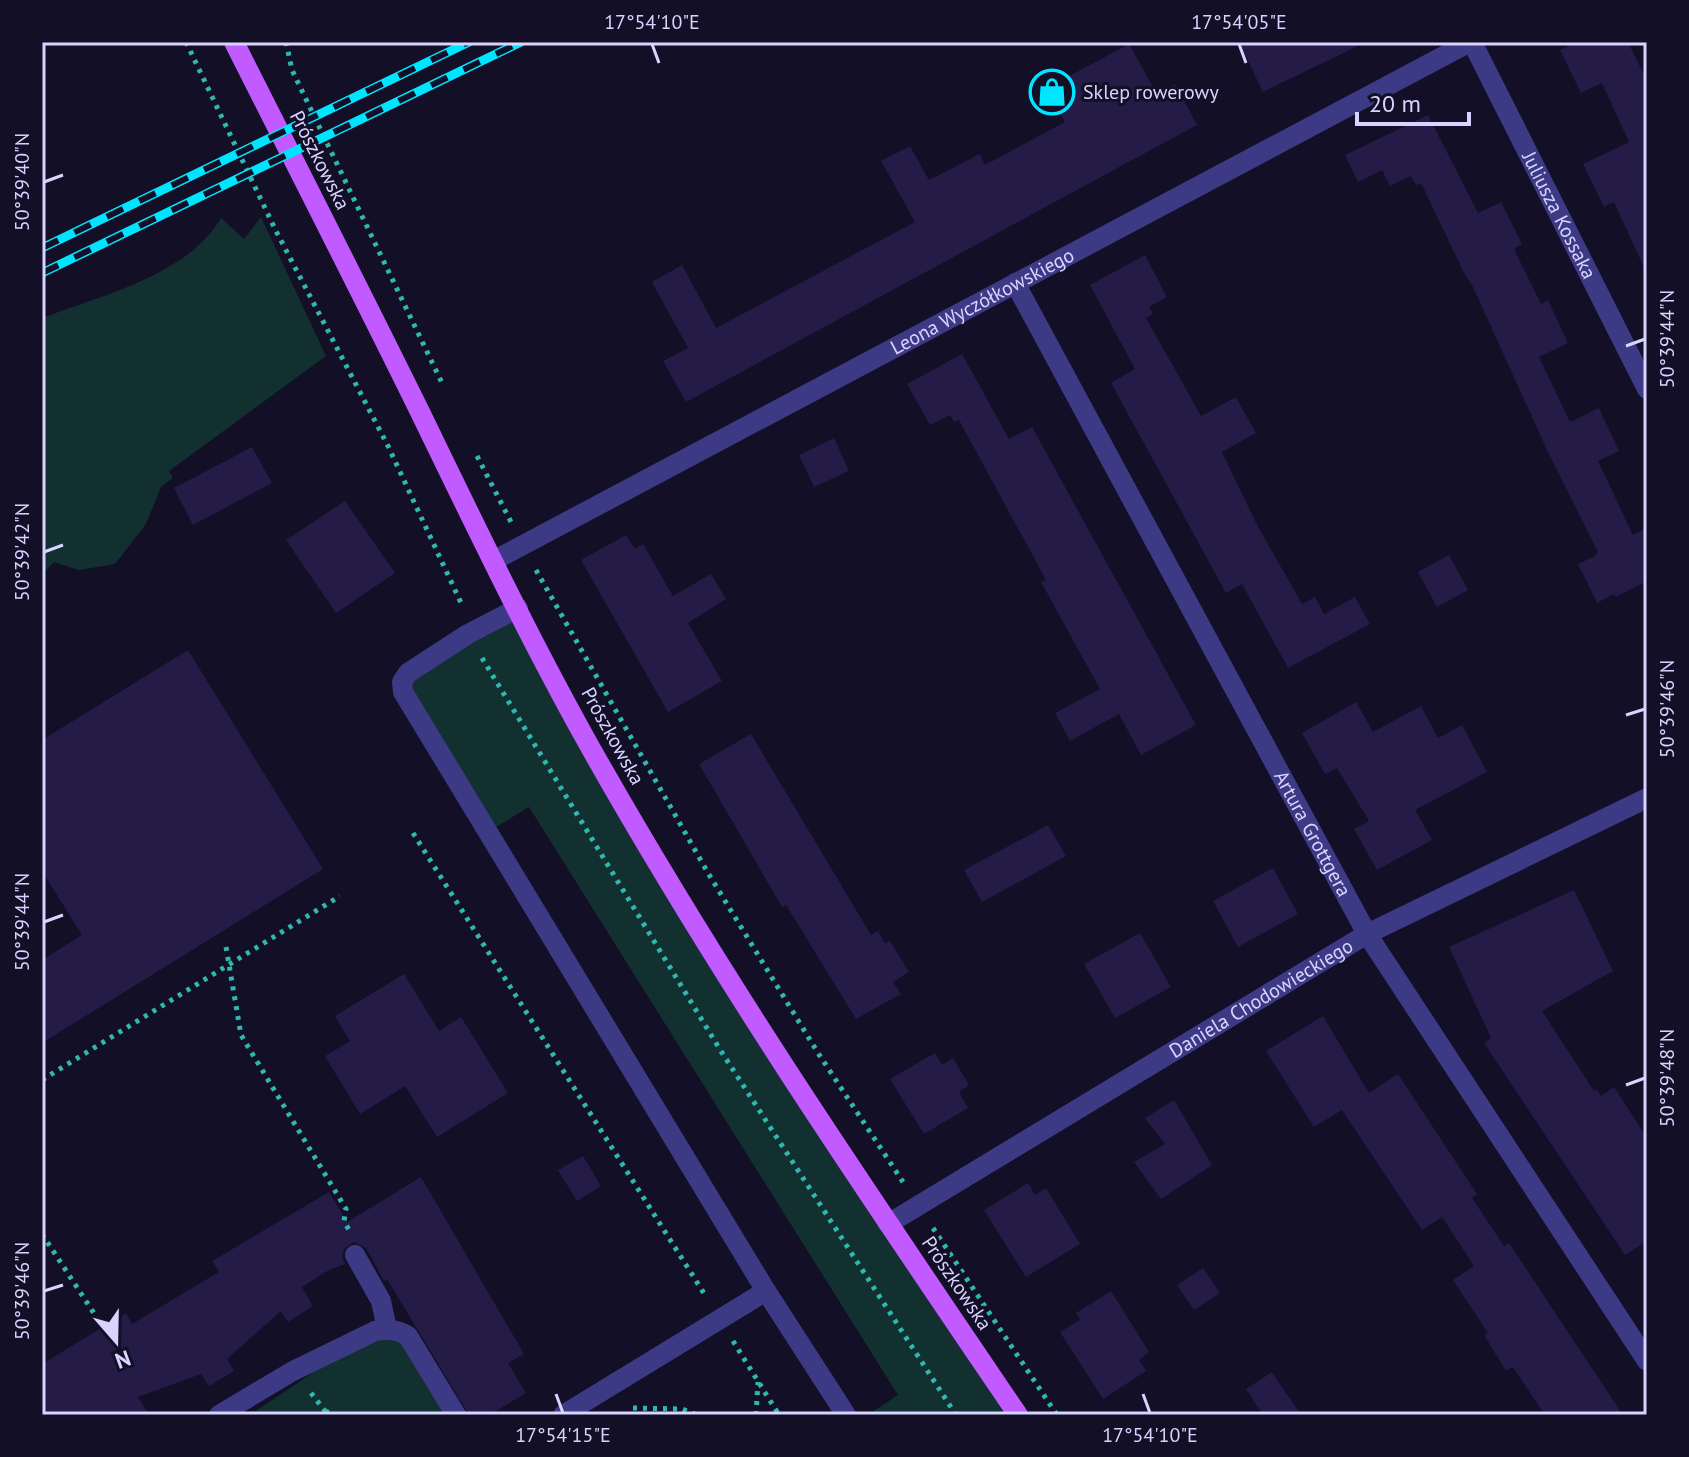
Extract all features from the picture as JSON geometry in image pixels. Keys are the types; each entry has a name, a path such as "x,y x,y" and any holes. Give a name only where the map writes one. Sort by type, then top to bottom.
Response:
{"main road":[{"name":"Prószkowska","path":"234,42 583,735 665,877 1010,1412"}],"street":[{"name":"Leona Wyczółkowskiego","path":"493,561 1471,42"},
{"name":"Juliusza Kossaka","path":"1471,42 1647,389"},
{"name":"Artura Grottgera","path":"1015,283 1367,934 1647,1361"},
{"path":"518,608 468,634 408,673 402,682 403,692 766,1291 846,1415"},
{"name":"Daniela Chodowieckiego","path":"888,1224 1367,934 1647,798"},
{"path":"355,1255 381,1301 387,1329"},
{"path":"563,1415 766,1291"},
{"path":"219,1415 293,1371 375,1331 387,1329 408,1336 456,1415"}],"path":[{"path":"286,42 292,70 443,385"},
{"path":"477,455 557,610 708,873 818,1053 1057,1415"},
{"path":"413,833 779,1415"},
{"path":"42,1080 340,896"},
{"path":"226,947 241,1035 346,1209 344,1221 357,1246 355,1255"},
{"path":"42,1234 103,1327"},
{"path":"756,1415 758,1381"},
{"path":"595,1396 619,1407 682,1409 697,1415"},
{"path":"325,1411 337,1415"}],"green space":[{"path":"261,217 326,356 169,471 173,478 161,487 146,524 115,564 79,570 54,562 42,575 42,318 115,292 165,269 206,238 221,218 244,239"},
{"path":"518,608 583,735 1018,1415 868,1415 898,1395 529,807 488,832 403,692 408,673"},
{"path":"375,1331 399,1331 456,1415 250,1415"}],"building":[{"path":"1239,42 1366,42 1263,92"},
{"path":"1577,42 1628,42 1647,81 1647,274 1614,202 1604,207 1583,164 1629,142 1602,83 1581,93 1560,50"},
{"path":"1129,44 1157,94 1175,84 1197,125 686,402 663,361 688,348 652,282 682,265 716,328 915,222 881,161 910,146 929,180 980,154 985,165 1065,122 1047,88"},
{"path":"1428,115 1478,213 1501,202 1522,244 1514,249 1541,304 1548,300 1568,343 1539,357 1570,422 1599,408 1619,451 1598,461 1633,535 1647,528 1647,581 1615,597 1614,594 1597,603 1578,564 1598,552 1421,183 1416,185 1411,176 1390,186 1382,170 1358,182 1345,155"},
{"path":"1145,255 1167,297 1149,307 1153,314 1146,318 1201,416 1236,397 1256,433 1222,452 1256,523 1302,604 1315,597 1324,614 1355,597 1370,624 1288,668 1242,584 1226,593 1111,383 1135,369 1090,285"},
{"path":"962,354 1009,439 1032,427 1196,725 1141,755 1119,714 1070,741 1055,713 1100,689 1041,582 1046,580 959,420 954,422 950,415 930,425 907,384"},
{"path":"834,438 849,471 814,487 799,455"},
{"path":"252,447 272,483 193,525 174,488"},
{"path":"345,501 395,573 336,613 286,540"},
{"path":"626,535 635,549 643,544 673,596 711,574 726,599 688,623 722,681 668,712 581,560"},
{"path":"1449,555 1468,590 1437,607 1418,572"},
{"path":"188,650 323,869 42,1043 42,960 82,935 42,871 42,740"},
{"path":"1356,702 1373,732 1421,706 1438,738 1462,725 1487,772 1415,810 1432,840 1377,870 1354,829 1369,821 1337,768 1325,774 1302,733"},
{"path":"751,734 871,935 878,931 885,943 890,941 909,972 893,982 901,994 856,1019 786,905 782,907 699,764"},
{"path":"1048,825 1066,856 982,902 964,870"},
{"path":"1273,868 1298,914 1238,947 1213,901"},
{"path":"1574,890 1613,971 1542,1011 1594,1091 1596,1089 1601,1096 1614,1087 1647,1138 1647,1241 1625,1255 1484,1043 1491,1038 1449,947"},
{"path":"1140,933 1171,987 1115,1018 1084,964"},
{"path":"404,974 439,1031 461,1017 508,1093 437,1137 405,1086 360,1114 325,1056 350,1041 335,1016"},
{"path":"1323,1016 1369,1093 1398,1074 1477,1194 1472,1198 1504,1246 1509,1243 1623,1415 1545,1415 1513,1367 1506,1371 1484,1335 1488,1333 1453,1280 1474,1266 1442,1217 1422,1230 1342,1110 1314,1127 1266,1051"},
{"path":"935,1053 942,1065 953,1058 969,1085 959,1092 968,1108 924,1134 890,1079"},
{"path":"1174,1100 1212,1165 1161,1199 1134,1162 1165,1144 1145,1118"},
{"path":"583,1156 601,1186 577,1201 558,1170"},
{"path":"421,1177 524,1354 508,1363 526,1393 489,1415 469,1415 387,1279 384,1281 366,1248 354,1242 344,1249 342,1256 345,1264 302,1287 313,1306 288,1322 281,1311 227,1359 234,1371 209,1386 201,1374 138,1397 149,1415 42,1415 42,1364 126,1313 132,1324 219,1272 212,1261 329,1192 347,1222"},
{"path":"1028,1183 1035,1195 1046,1188 1080,1244 1026,1277 984,1210"},
{"path":"1203,1268 1220,1293 1194,1310 1177,1285"},
{"path":"1111,1291 1149,1352 1139,1360 1146,1371 1103,1399 1060,1332 1080,1320 1076,1313"},
{"path":"1272,1372 1301,1415 1263,1415 1246,1389"}],"railway":[{"path":"42,248 469,42"},
{"path":"42,273 521,42"}],"place":[{"name":"Sklep rowerowy","path":"1052,92"}]}
